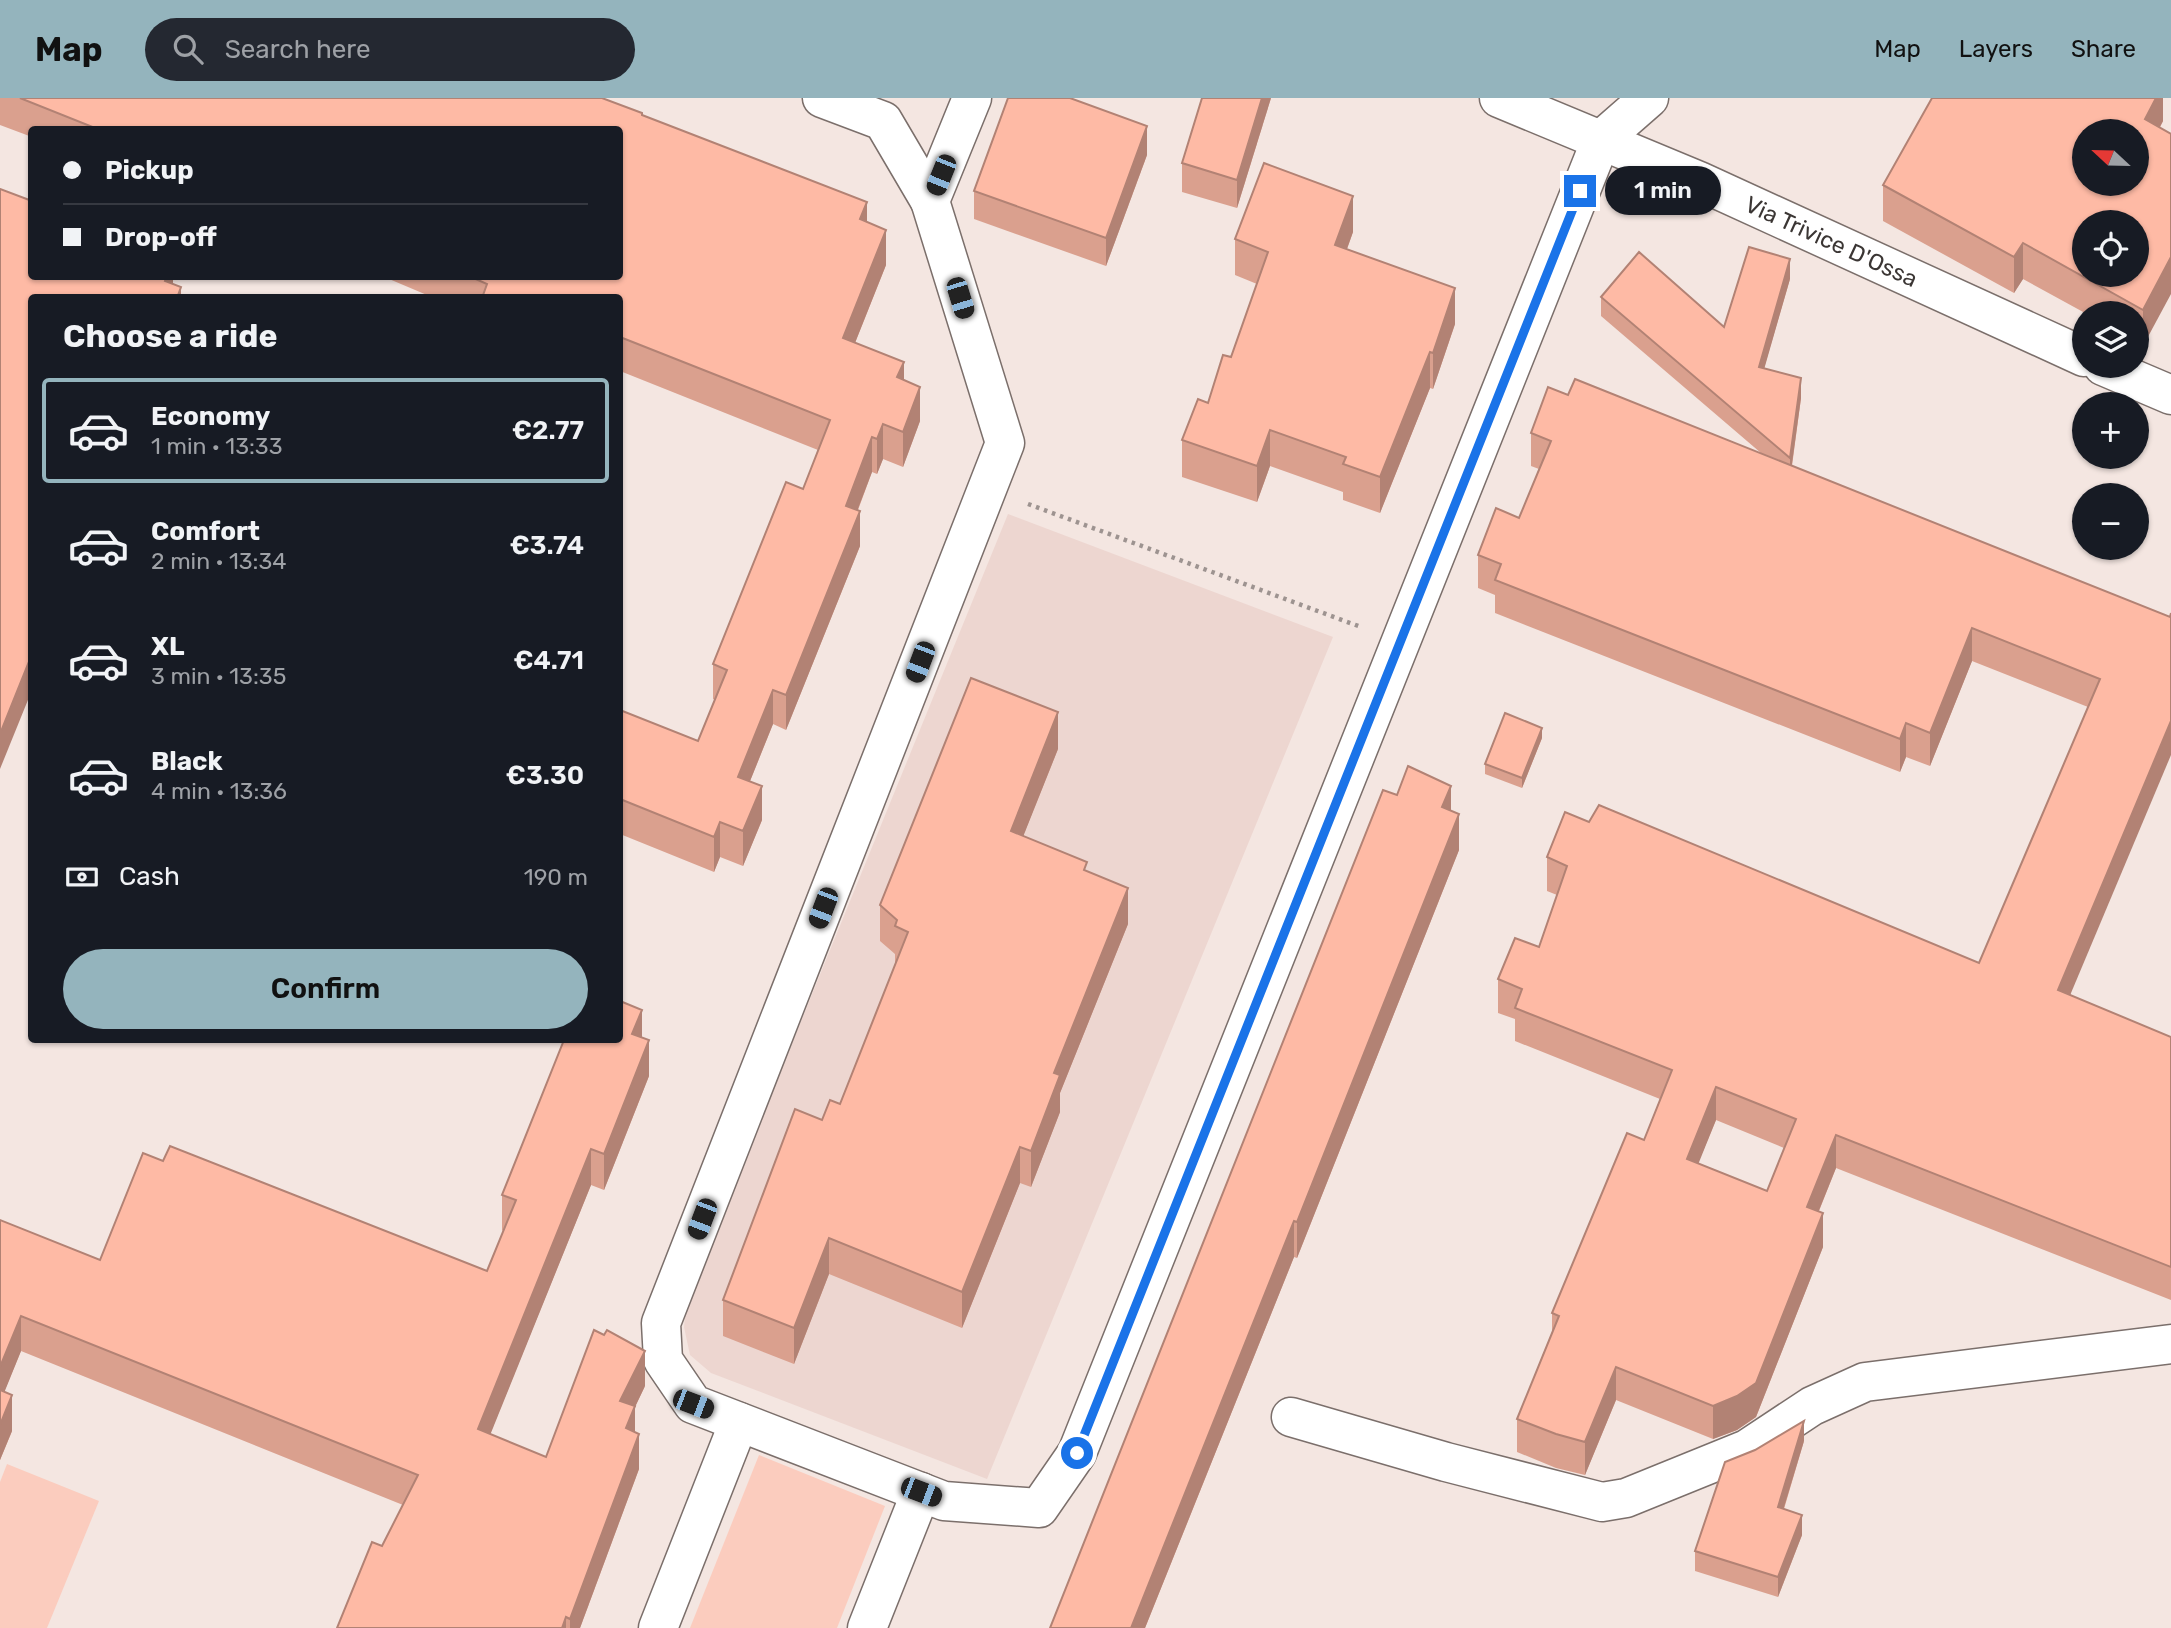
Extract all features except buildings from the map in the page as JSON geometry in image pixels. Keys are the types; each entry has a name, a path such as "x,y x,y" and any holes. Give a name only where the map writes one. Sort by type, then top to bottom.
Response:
{"street":[{"path":"822,98 883,121 930,201 1006,443 661,1323 663,1360 693,1404 944,1501 1039,1508 1077,1453 1601,140 1648,98"},
{"path":"930,201 972,98"},
{"name":"Via Trivice D'Ossa","path":"1499,98 1699,181 2072,352"},
{"path":"2131,378 2171,395"},
{"path":"1291,1416 1446,1462 1602,1502 1626,1498 1747,1449 1812,1406 1865,1382 2171,1344"},
{"path":"658,1628 740,1422"},
{"path":"867,1628 921,1492"}],"path":[{"path":"988,489 1402,642"}],"shaded area":[{"path":"1008,514 1333,637 987,1479 711,1373 690,1355 684,1327 686,1307 717,1227"},
{"path":"759,1455 885,1506 837,1628 690,1628"},
{"path":"7,1464 99,1501 47,1628 0,1628 0,1482"}],"route":[{"path":"1077,1453 1580,191"}]}
